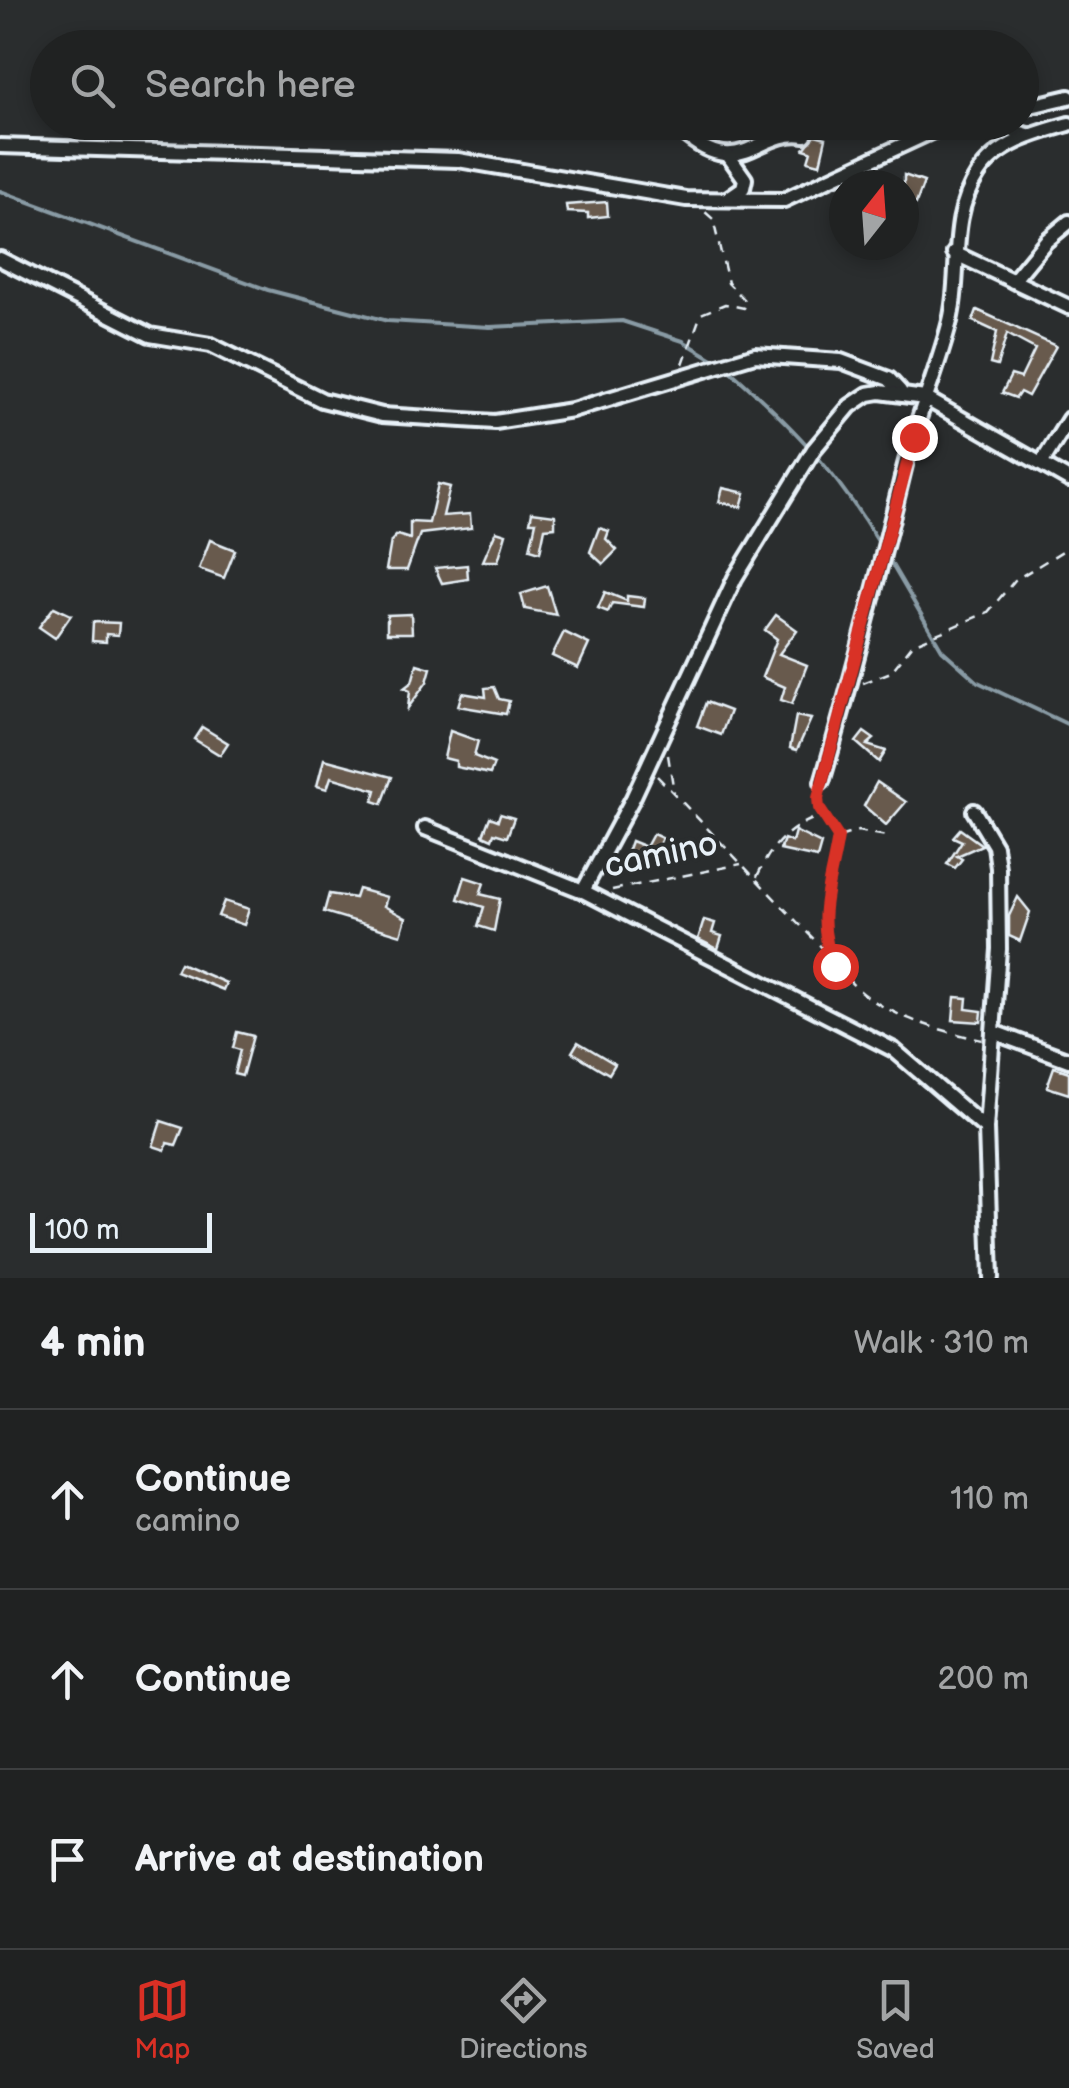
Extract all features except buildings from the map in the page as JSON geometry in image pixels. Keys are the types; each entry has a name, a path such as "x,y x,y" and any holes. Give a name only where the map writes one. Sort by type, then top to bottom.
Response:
{"street":[{"path":"1039,104 1069,97"},
{"path":"1039,133 1069,124"},
{"path":"695,140 728,155 745,179 743,188 727,200"},
{"path":"728,155 756,150 772,140"},
{"path":"0,146 458,160 686,199 784,200 914,140"},
{"path":"822,782 925,398 953,309 954,253 961,213 978,174 990,160 1022,140"},
{"path":"1014,281 1046,240 1069,222"},
{"path":"954,253 1069,307"},
{"path":"0,259 150,335 211,345 322,400 382,416 495,422 572,410 755,355 841,361 889,379 900,392"},
{"path":"586,893 735,578 814,449 850,406 868,394 900,392 925,398 1069,480"},
{"path":"1041,464 1069,420"},
{"path":"974,811 994,846 998,868 999,949 986,1128 991,1278"},
{"path":"424,828 586,893 894,1050 986,1128"},
{"path":"992,1038 1069,1060"}],"path":[{"path":"678,380 694,323 701,314 725,304 744,308 747,302 728,283 714,219 686,199"},
{"path":"848,686 891,672 913,644 988,612 1015,580 1069,546"},
{"name":"camino","path":"667,724 668,766 675,794"},
{"path":"648,766 830,955 844,978 879,1006 929,1028 992,1038"},
{"path":"822,782 818,805 838,837 824,896 830,955"},
{"path":"756,878 768,852 783,836 823,814"},
{"path":"838,837 858,831 886,836"},
{"name":"camino","path":"586,893 743,864"}],"waterway":[{"path":"0,191 268,290 388,321 490,327 622,321 683,341 716,361"},
{"path":"728,369 812,451 847,494 881,546"},
{"path":"888,558 942,650 978,682 1069,725"}],"route":[{"path":"835,966 825,935 823,908 838,837 819,808 818,798 886,554 914,437"}]}
